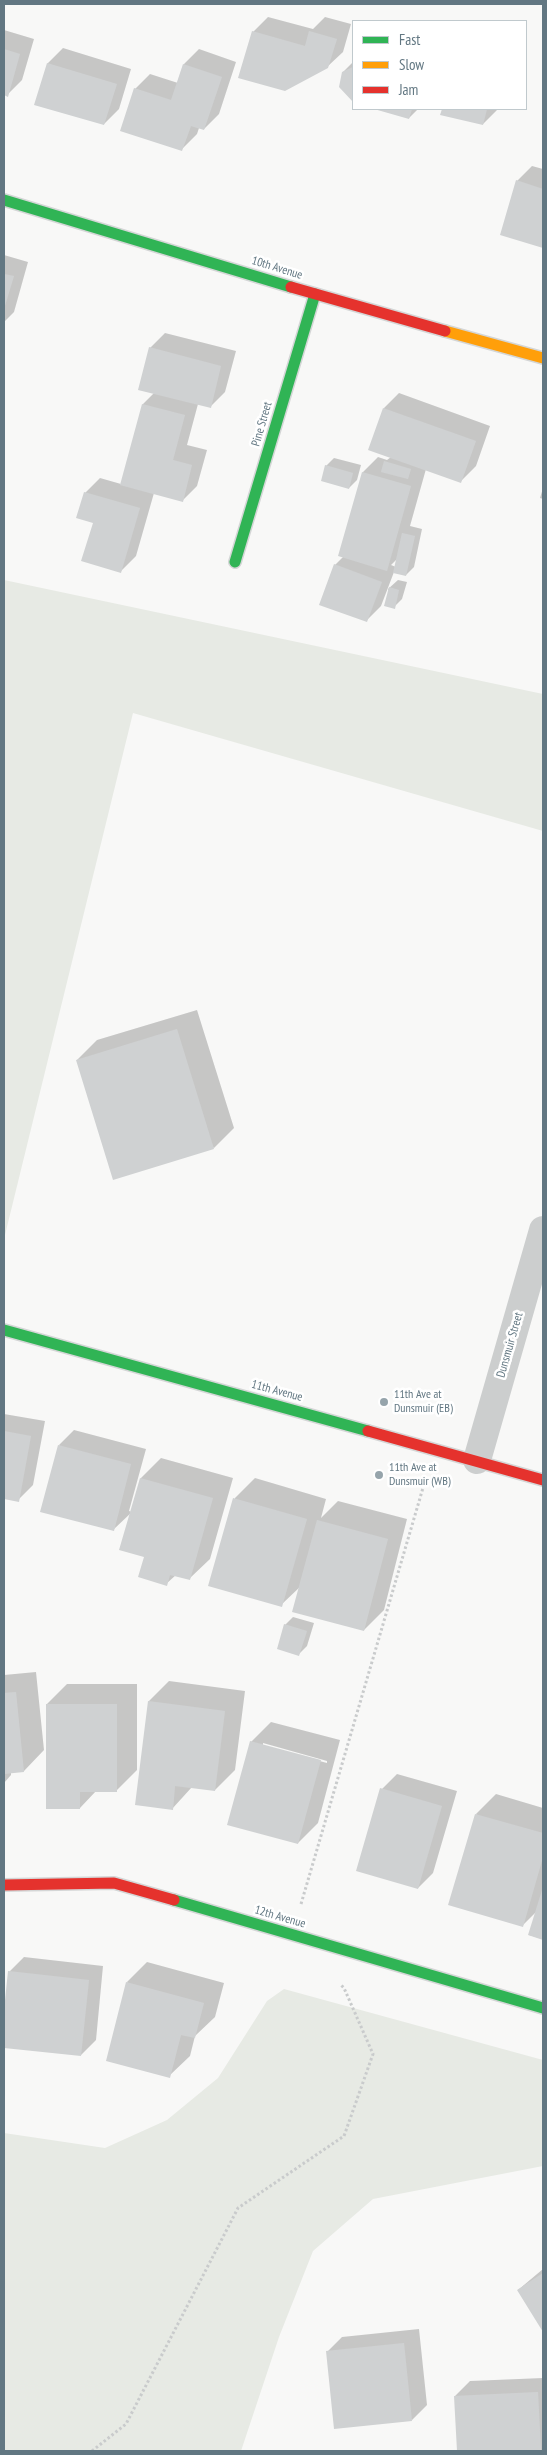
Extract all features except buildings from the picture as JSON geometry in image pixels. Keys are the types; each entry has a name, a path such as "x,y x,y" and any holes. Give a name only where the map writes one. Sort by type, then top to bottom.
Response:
{"street":[{"name":"10th Avenue","path":"4,200 315,294 543,358"},
{"name":"Pine Street","path":"235,562 315,294"},
{"name":"Dunsmuir Street","path":"477,1460 543,1230"},
{"name":"11th Avenue","path":"4,1330 477,1460 543,1480"},
{"name":"12th Avenue","path":"4,1885 114,1883 543,2008"}],"path":[{"path":"292,1934 435,1449"},
{"path":"92,2451 126,2424 238,2208 344,2136 373,2054 344,1988 338,1981"}],"shaded area":[{"path":"4,580 543,694 543,831 133,713 4,1239"},
{"path":"284,1989 543,2060 543,2166 373,2199 313,2251 279,2337 241,2451 4,2451 4,2133 105,2148 167,2120 218,2078 267,2001"}],"traffic: fast":[{"path":"4,200 291,287"},
{"path":"235,562 315,294"},
{"path":"4,1330 368,1431"},
{"path":"174,1900 543,2008"}],"traffic: slow":[{"path":"445,331 543,358"}],"traffic: jam":[{"path":"291,287 445,331"},
{"path":"368,1431 543,1480"},
{"path":"4,1885 114,1883 174,1900"}],"place":[{"name":"11th Ave at Dunsmuir (EB)","path":"384,1402"},
{"name":"11th Ave at Dunsmuir (WB)","path":"379,1475"}]}
